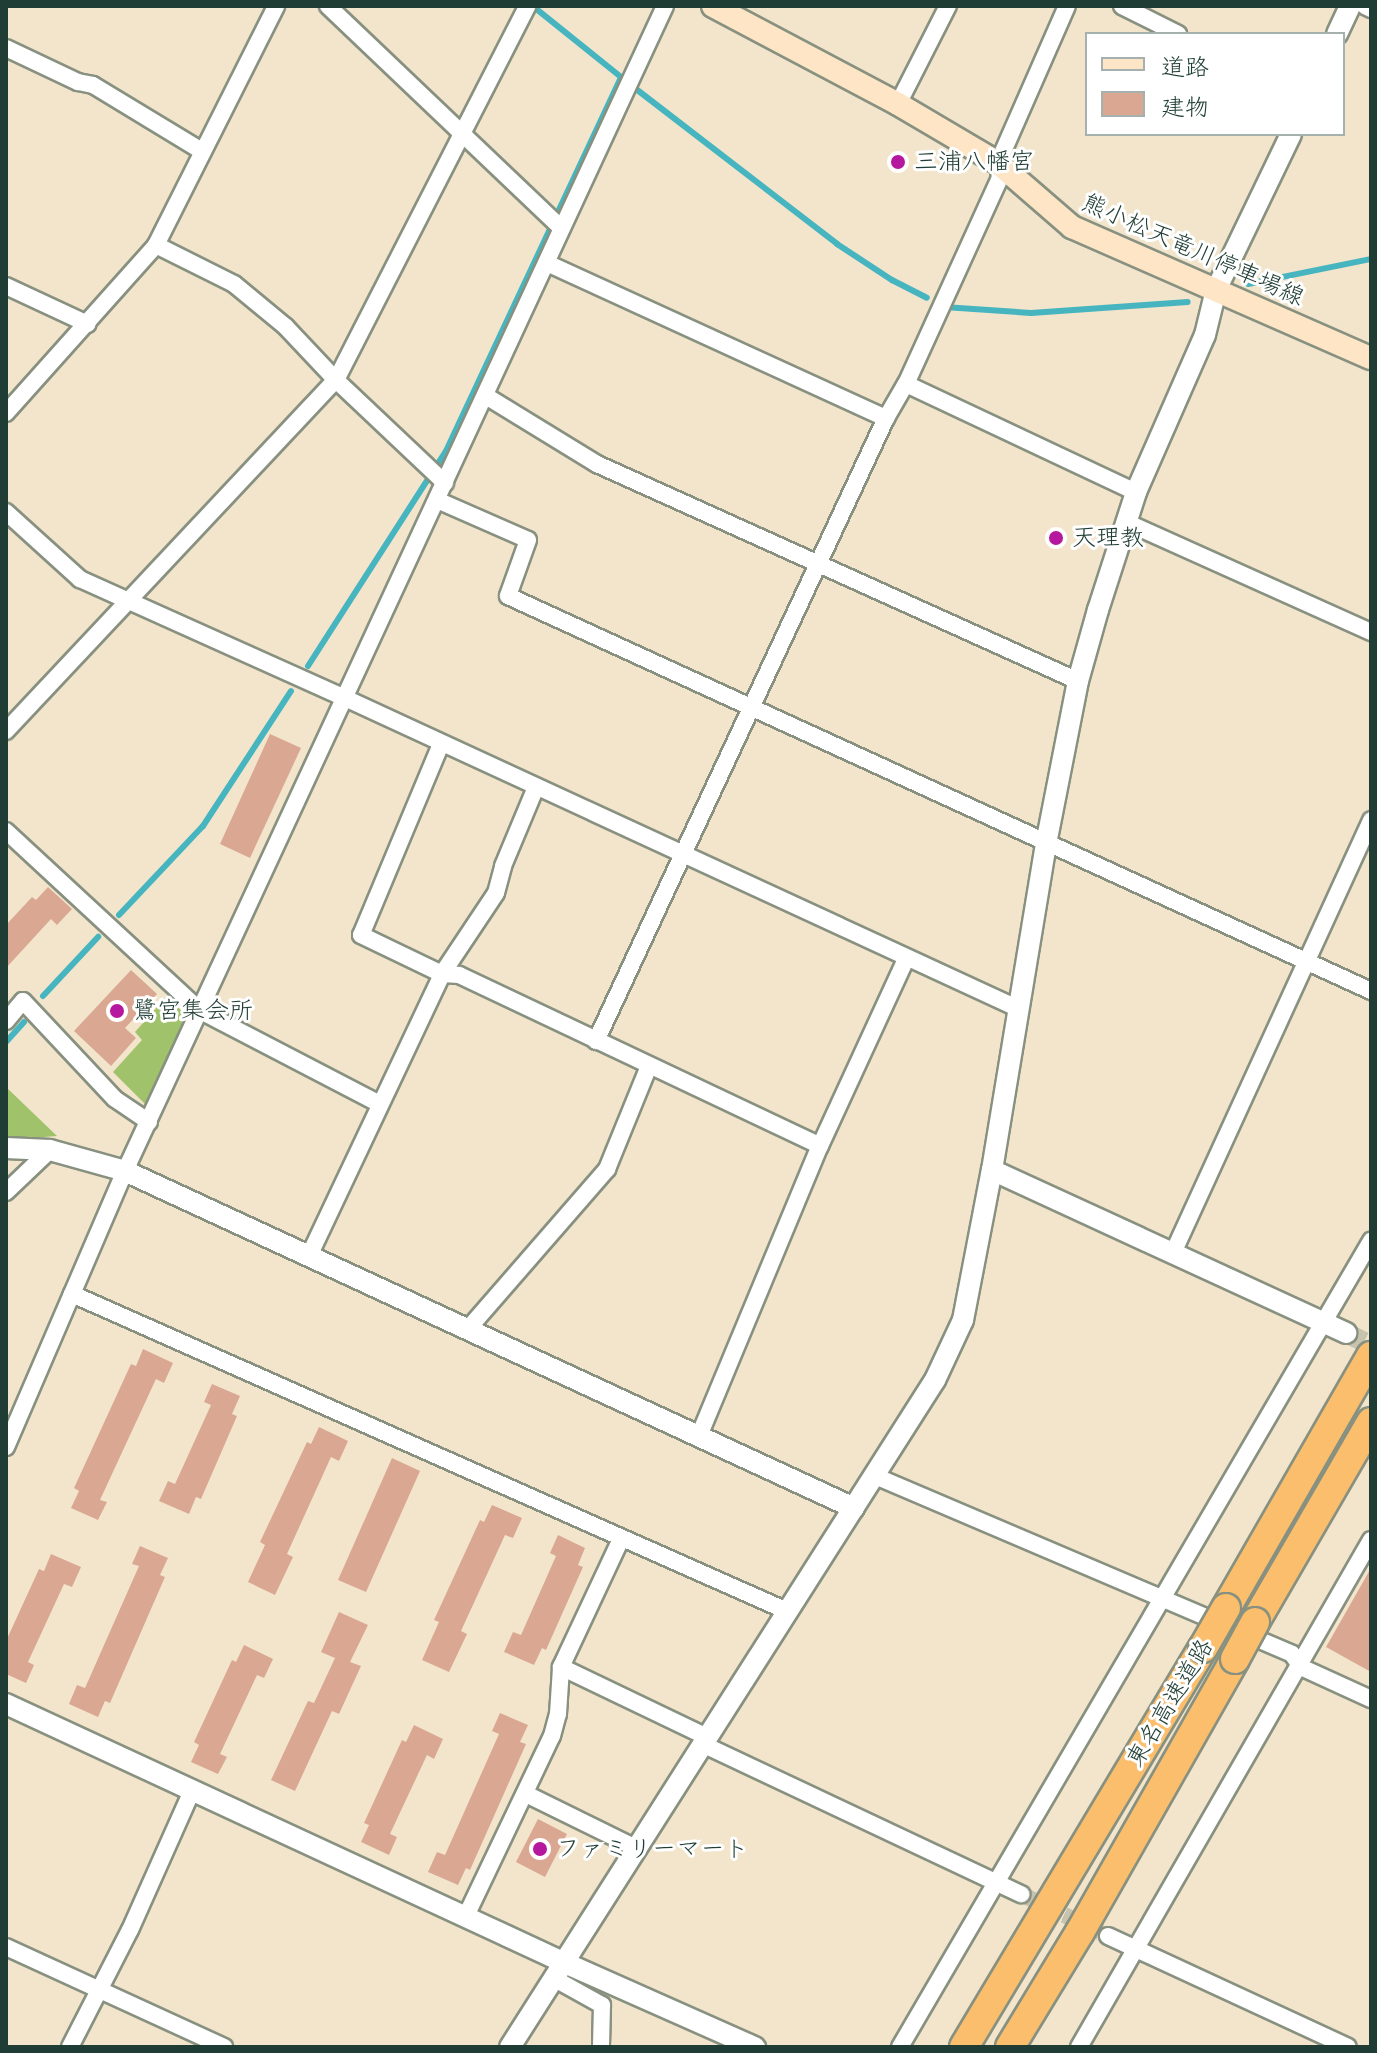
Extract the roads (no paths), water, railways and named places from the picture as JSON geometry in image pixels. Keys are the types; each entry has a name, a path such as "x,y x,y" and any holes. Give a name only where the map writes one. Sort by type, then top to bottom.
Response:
{"highway":[{"name":"東名高速道路","path":"964,2047 1203,1648 1371,1356"},
{"name":"東名高速道路","path":"1010,2047 1080,1932 1371,1422"}],"main road":[{"name":"熊小松天竜川停車場線","path":"713,6 898,104 998,163 1072,227 1371,358"}],"street":[{"path":"6,413 156,245 276,6"},
{"path":"328,6 556,224"},
{"path":"6,731 336,380 527,6"},
{"path":"8,1438 125,1171 437,500 443,481 547,263 556,224 665,6"},
{"path":"898,104 948,6"},
{"path":"596,1041 1000,178 998,163 1067,6"},
{"path":"1122,6 1174,32"},
{"path":"1338,32 1350,6"},
{"path":"1365,6 1371,9"},
{"path":"6,48 78,82 93,85 202,151"},
{"path":"510,2047 935,1380 963,1320 992,1170 1046,844 1078,681 1136,492 1205,335 1216,290 1290,136"},
{"path":"156,245 234,284 286,327 336,380 443,481"},
{"path":"547,263 886,418"},
{"path":"6,286 88,324"},
{"path":"906,384 1136,492"},
{"path":"486,396 597,464 821,562 1078,681"},
{"path":"437,500 528,540 508,596 1371,991"},
{"path":"6,512 80,579 1017,1008"},
{"path":"1126,522 1371,632"},
{"path":"441,744 361,935 442,974 459,975 820,1146"},
{"path":"309,1256 378,1103 442,974 496,893 503,866 536,787"},
{"path":"1173,1253 1371,820"},
{"path":"6,831 199,1010 378,1103"},
{"path":"699,1436 820,1146 906,959"},
{"path":"6,1021 23,1001 115,1099 149,1122"},
{"path":"468,1329 607,1169 649,1066"},
{"path":"6,1148 50,1150 125,1171 854,1508"},
{"path":"6,1192 50,1150"},
{"path":"992,1170 1324,1320 1346,1333"},
{"path":"900,2047 1371,1241"},
{"path":"72,1294 787,1611"},
{"path":"875,1476 1292,1654 1301,1667 1371,1699"},
{"path":"466,1916 552,1736 558,1714 561,1667 621,1539"},
{"path":"1079,2047 1301,1667 1371,1540"},
{"path":"561,1667 705,1741 1021,1894"},
{"path":"6,1704 466,1916 560,1971 602,2005 601,2047"},
{"path":"70,2047 130,1930 192,1791"},
{"path":"526,1794 638,1849"},
{"path":"1108,1936 1348,2047"},
{"path":"6,1947 224,2047"},
{"path":"560,1971 755,2047"}],"waterway":[{"path":"308,666 446,451 621,77 534,7"},
{"path":"636,89 837,244 892,280 927,298"},
{"path":"1248,284 1371,259"},
{"path":"944,307 1031,313 1188,302"},
{"path":"119,915 203,826 291,691"},
{"path":"43,996 98,937"},
{"path":"6,1042 24,1022"}],"tunnel":[{"path":"1346,1333 1371,1345"},
{"path":"1021,1894 1108,1936"}],"place":[{"name":"三浦八幡宮","path":"898,162"},
{"name":"天理教","path":"1056,538"},
{"name":"鷺宮集会所","path":"117,1011"},
{"name":"ファミリーマート","path":"540,1849"}]}
